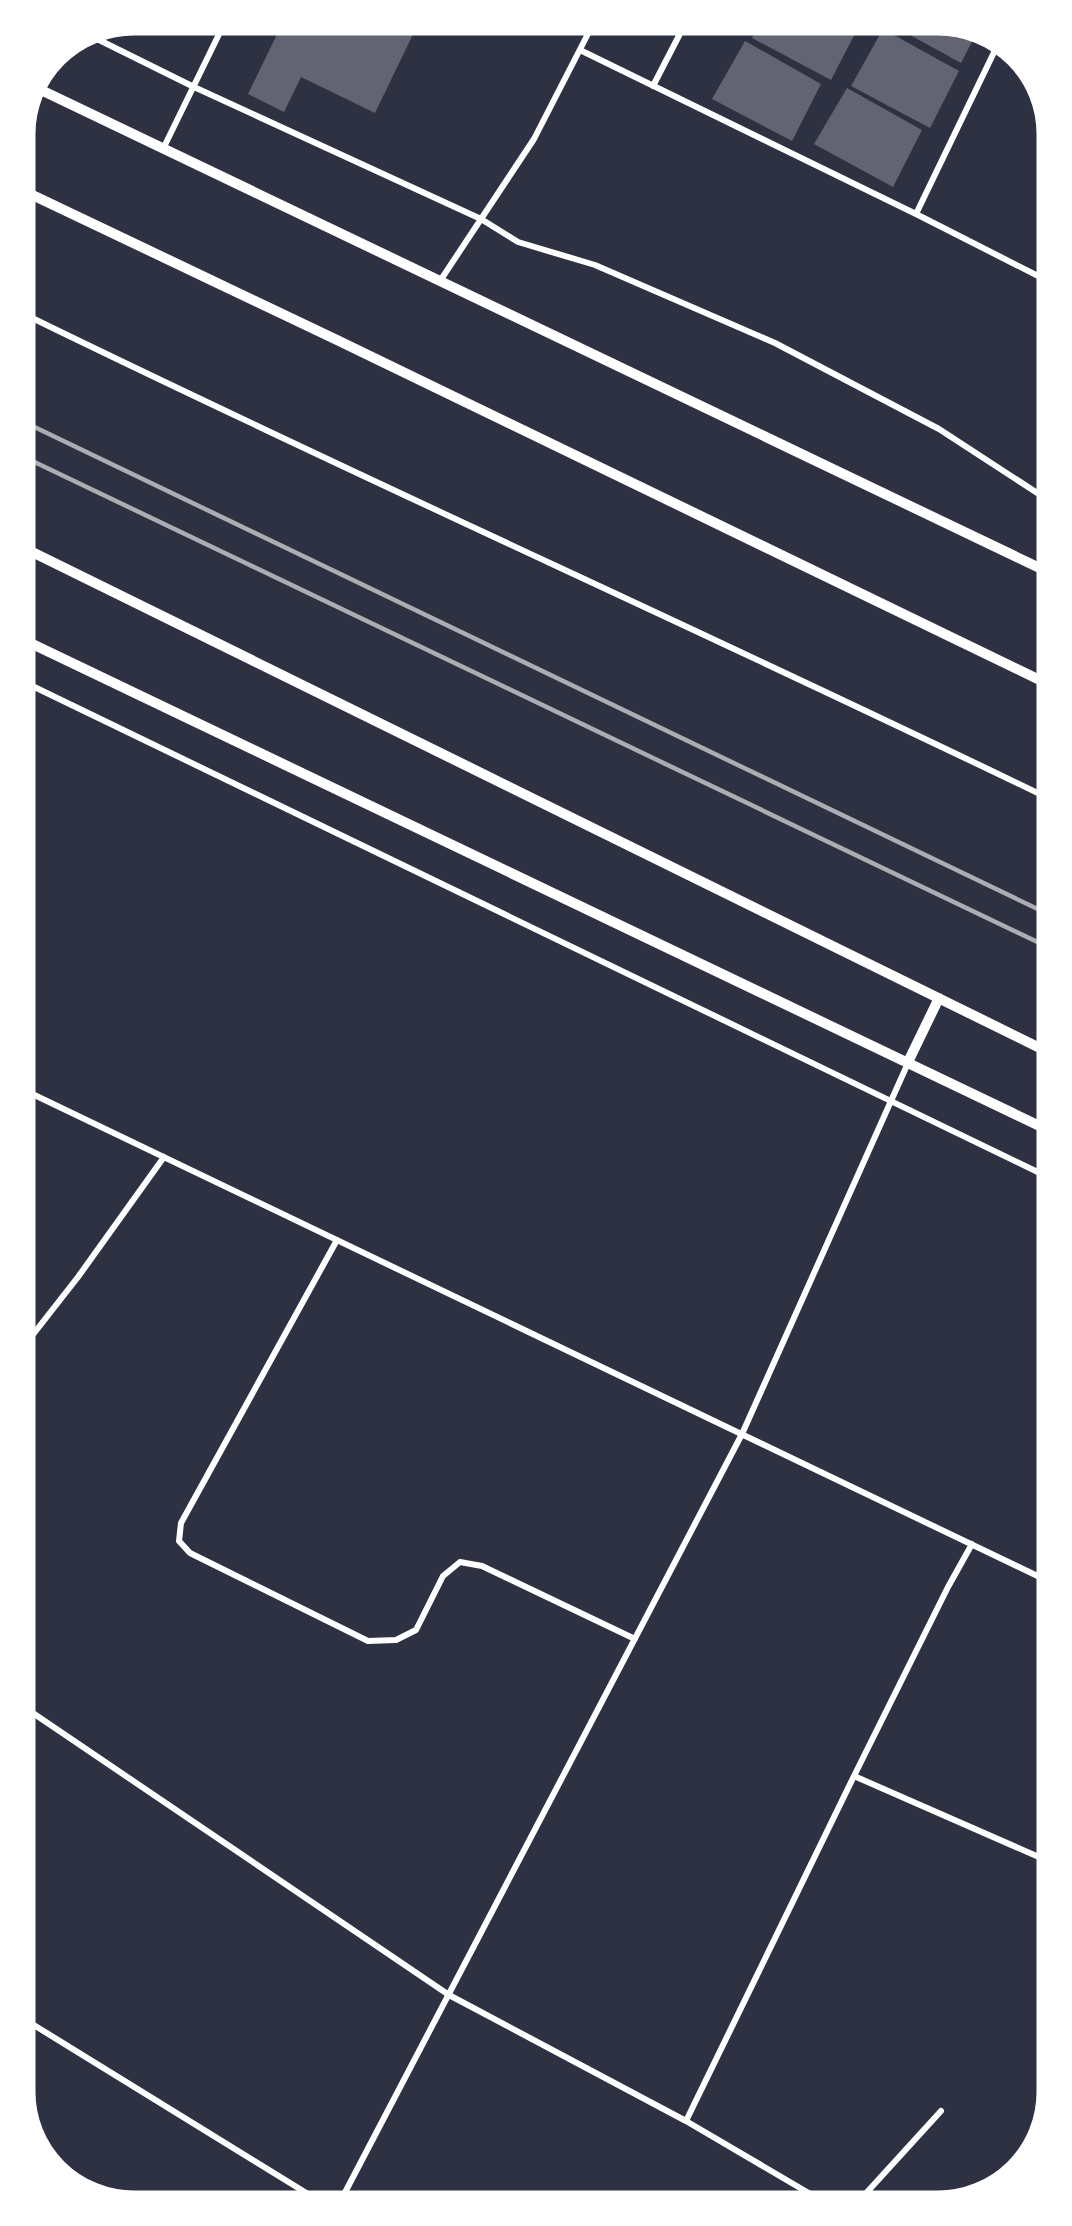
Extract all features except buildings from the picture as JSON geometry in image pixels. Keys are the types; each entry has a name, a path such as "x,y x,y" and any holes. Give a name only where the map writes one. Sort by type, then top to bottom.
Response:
{"street":[{"path":"163,149 219,34"},
{"path":"440,280 534,139 588,35"},
{"path":"653,86 679,35"},
{"path":"100,41 194,87 481,219 518,242 595,265 776,343 939,429 1038,493"},
{"path":"580,50 1038,276"},
{"path":"916,214 994,52"},
{"path":"44,92 1038,567"},
{"path":"35,196 1038,679"},
{"path":"35,319 236,417 838,696 1038,793"},
{"path":"35,553 1038,1047"},
{"path":"35,645 1038,1125"},
{"path":"35,687 1038,1172"},
{"path":"346,2191 742,1434 908,1062 939,998"},
{"path":"35,1095 1038,1576"},
{"path":"34,1333 78,1277 164,1157"},
{"path":"337,1240 181,1523 179,1541 190,1553 368,1641 396,1640 416,1630 443,1576 460,1562 482,1566 634,1639"},
{"path":"686,2121 854,1776 948,1587 972,1544"},
{"path":"34,1714 449,1995 686,2121 807,2192"},
{"path":"854,1776 1038,1857"},
{"path":"34,2025 303,2191"},
{"path":"867,2192 941,2111"}],"railway":[{"path":"35,427 1038,909"},
{"path":"35,462 1038,942"}]}
